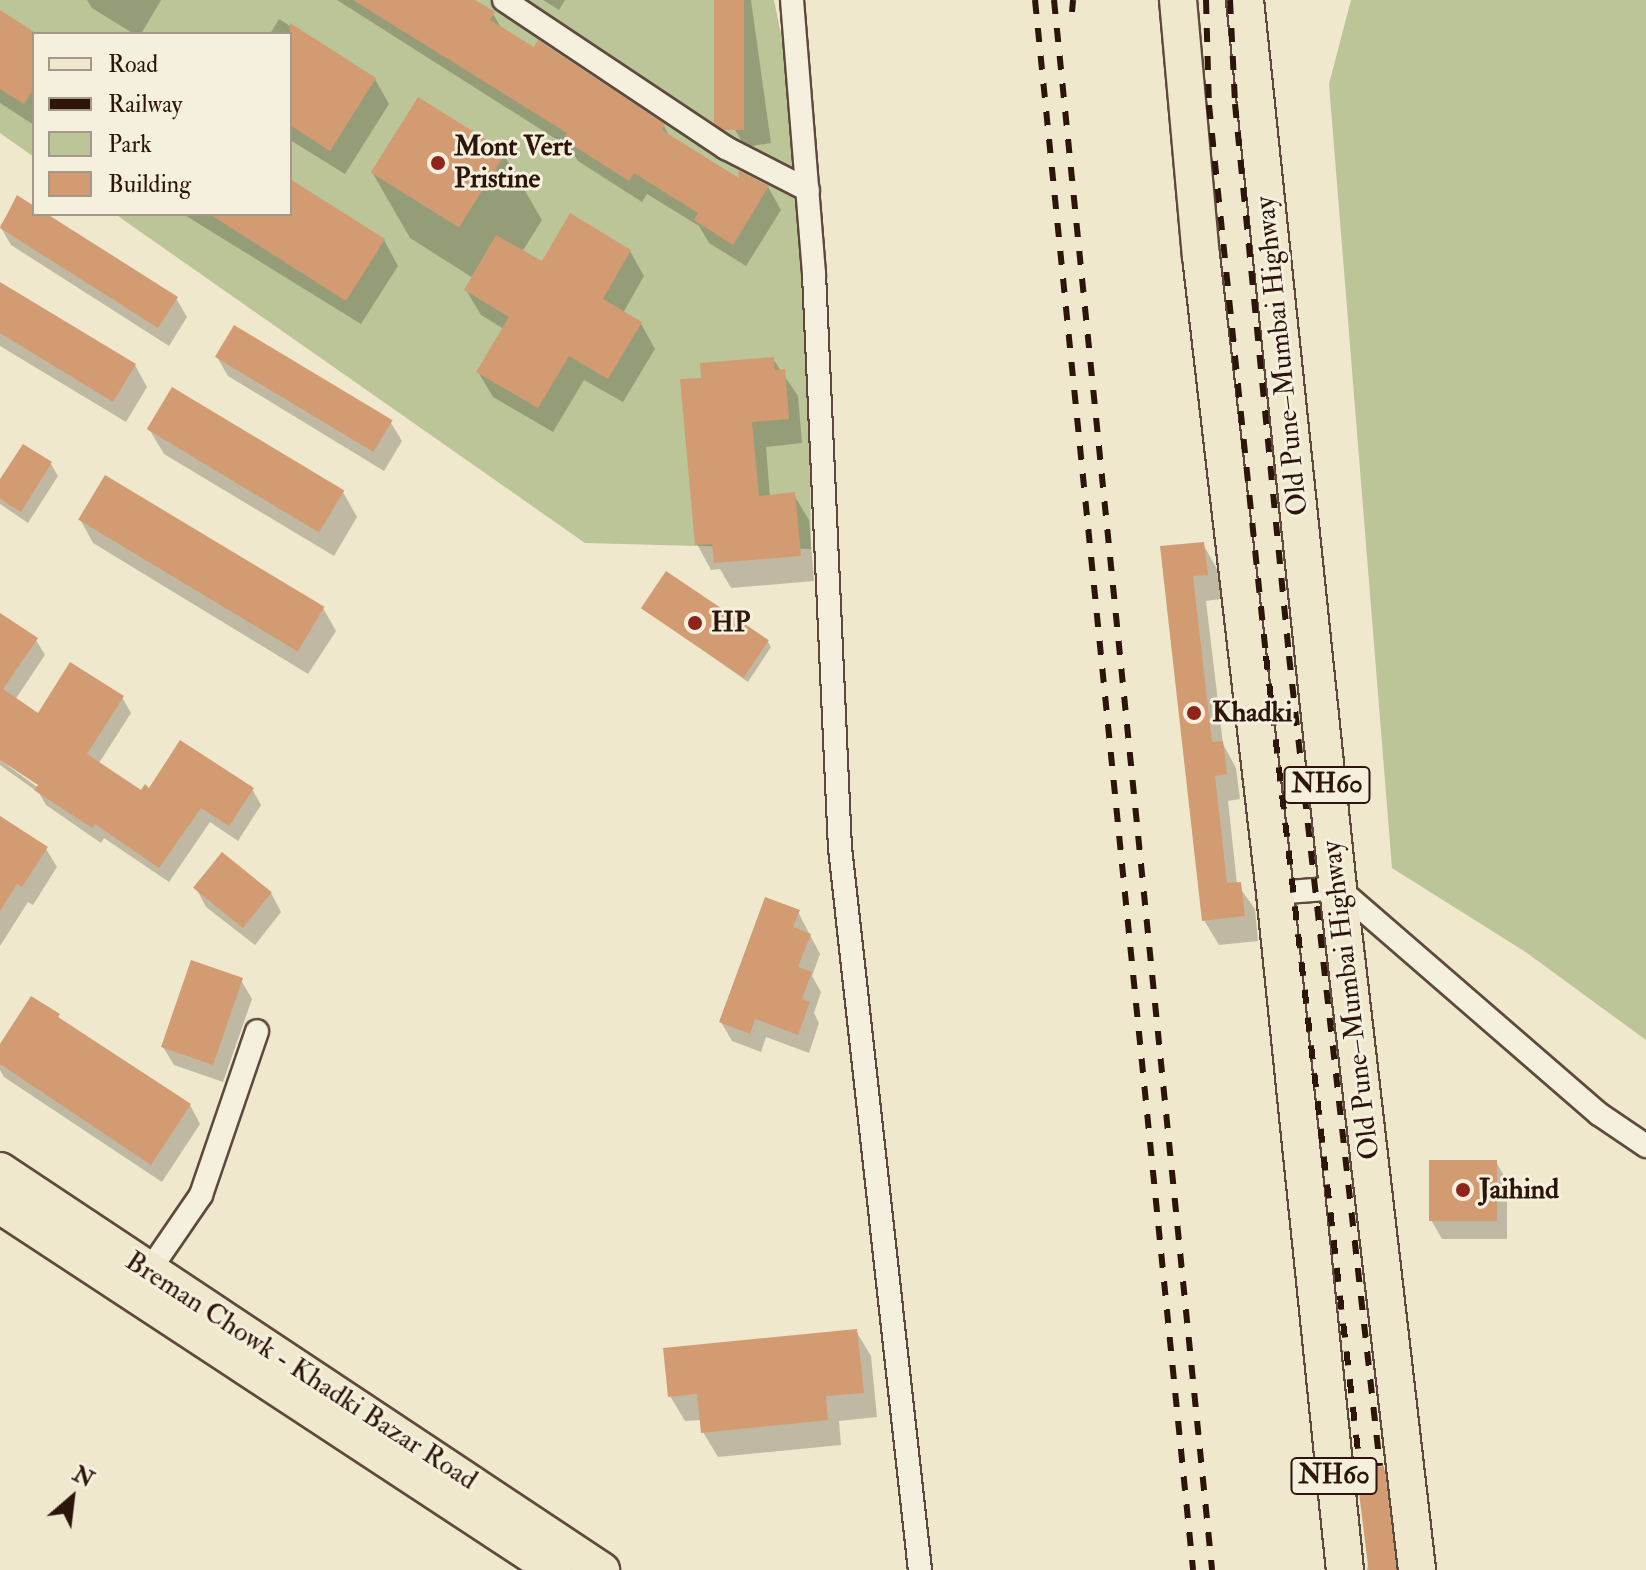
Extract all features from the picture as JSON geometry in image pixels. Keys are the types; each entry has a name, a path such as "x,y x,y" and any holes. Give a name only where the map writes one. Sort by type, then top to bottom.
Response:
{"highway":[{"name":"NH60","path":"1178,0 1201,256 1275,893 1323,1381 1345,1570"},
{"name":"Old Pune–Mumbai Highway","path":"1245,0 1338,888 1417,1570"}],"main road":[{"name":"Breman Chowk - Khadki Bazar Road","path":"0,1170 602,1570"},
{"name":"Breman Chowk - Khadki Bazar Road","path":"0,1206 554,1570"}],"street":[{"path":"504,0 726,148 808,190"},
{"path":"792,0 808,190 840,848 920,1570"},
{"path":"1275,893 1338,888 1599,1114 1646,1146"},
{"path":"149,1271 201,1195 257,1031"}],"green space":[{"path":"0,0 774,0 807,163 811,549 585,543 118,216 292,216 292,32 32,32 32,156 0,133"},
{"path":"1351,0 1646,0 1646,1040 1527,953 1392,868 1329,84"}],"building":[{"path":"353,0 475,0 495,12 490,20 534,47 538,40 665,124 662,130 739,178 738,170 769,186 733,245 694,220 698,213 634,173 629,181 563,139 567,133"},
{"path":"714,0 744,0 744,130 714,130"},
{"path":"0,10 34,32 32,91 24,104 0,89"},
{"path":"290,23 376,78 330,151 292,126"},
{"name":"Mont Vert Pristine","path":"418,97 506,152 459,228 371,172"},
{"path":"292,180 385,239 346,301 212,216 292,216"},
{"path":"17,195 32,205 32,216 50,216 178,297 158,328 0,228"},
{"path":"570,213 631,250 603,299 642,322 608,379 569,356 538,408 476,372 509,317 464,290 496,235 542,261"},
{"path":"0,282 136,364 113,402 0,333"},
{"path":"234,325 393,420 374,452 215,357"},
{"path":"774,357 775,370 785,369 789,419 752,422 759,496 795,492 801,556 714,563 712,544 695,545 680,379 701,378 700,363"},
{"path":"172,387 344,491 319,533 147,429"},
{"path":"23,444 52,462 21,512 0,499 0,479"},
{"path":"105,475 324,607 298,651 78,520"},
{"path":"1204,542 1208,575 1193,576 1212,742 1223,741 1227,774 1215,776 1227,883 1241,882 1245,916 1202,921 1160,546"},
{"path":"666,571 769,640 744,678 641,608"},
{"path":"0,613 38,638 3,689 38,713 70,662 124,696 87,754 141,790 145,784 149,788 180,740 254,788 229,826 201,808 159,868 95,824 92,828 34,790 38,785 0,760"},
{"path":"0,816 48,847 22,887 17,884 0,911"},
{"path":"222,852 272,892 243,928 193,888"},
{"path":"765,897 800,910 793,927 811,934 798,967 812,972 802,999 810,1002 798,1035 755,1019 750,1034 719,1022"},
{"path":"191,960 243,978 213,1065 161,1047"},
{"path":"31,996 191,1104 151,1165 0,1064 0,1044"},
{"name":"Jaihind","path":"1429,1160 1497,1160 1497,1221 1429,1221"},
{"path":"857,1329 864,1393 826,1396 828,1420 701,1433 697,1394 668,1397 663,1348"},
{"path":"1384,1466 1397,1570 1369,1570 1356,1469"}],"railway":[{"path":"1035,0 1193,1570"},
{"path":"1054,0 1212,1570"},
{"path":"1072,12 1073,0"},
{"path":"1206,0 1209,105 1266,656 1360,1468"},
{"path":"1230,0 1235,104 1289,656 1380,1466"}],"place":[{"name":"Mont Vert Pristine","path":"438,163"},
{"name":"HP","path":"695,623"},
{"name":"Khadki","path":"1194,713"},
{"name":"Jaihind","path":"1463,1190"}]}
